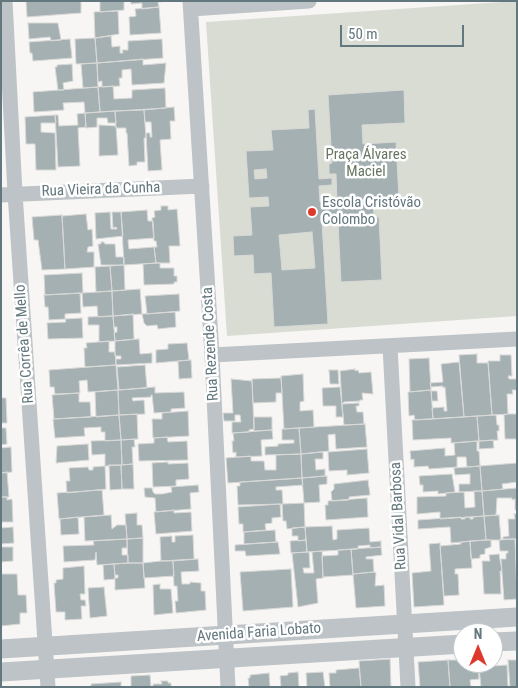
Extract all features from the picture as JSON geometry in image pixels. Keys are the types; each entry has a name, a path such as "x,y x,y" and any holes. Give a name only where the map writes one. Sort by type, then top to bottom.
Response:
{"street":[{"name":"Rua Corrêa de Mello","path":"5,1 8,194 47,678"},
{"path":"190,5 309,1"},
{"name":"Rua Rezende Costa","path":"190,5 212,355 228,687"},
{"name":"Rua Vieira da Cunha","path":"8,194 202,186"},
{"path":"212,355 517,339"},
{"name":"Rua Vidal Barbosa","path":"390,346 408,687"},
{"name":"Avenida Faria Lobato","path":"1,650 517,617"},
{"path":"503,642 517,641"},
{"name":"Avenida Faria Lobato","path":"1,672 47,678 227,658 453,645"}],"green space":[{"name":"Praça Álvares Maciel","path":"517,1 517,316 227,336 206,22"}],"building":[{"path":"26,1 81,1 81,13 27,17"},
{"path":"100,1 124,1 124,10 100,12"},
{"path":"131,1 162,2 158,2 159,7 142,9 142,3 131,4"},
{"path":"159,7 161,33 130,35 129,17 136,16 135,9"},
{"path":"118,11 119,34 95,38 94,12"},
{"path":"28,23 58,23 61,40 51,41 50,37 29,39"},
{"path":"111,36 112,47 120,46 120,53 123,53 122,50 128,50 128,41 162,39 163,58 97,63 95,38"},
{"path":"95,38 97,63 76,64 75,39"},
{"path":"70,39 72,58 33,61 29,42"},
{"path":"143,59 143,65 166,63 164,83 132,85 131,69 122,70 122,78 119,78 120,86 102,87 102,81 98,82 97,63"},
{"path":"97,63 98,87 83,88 81,64"},
{"path":"72,64 73,81 63,83 64,90 58,90 55,67 57,65"},
{"path":"113,86 114,99 132,98 132,90 165,88 166,108 100,112 98,87"},
{"path":"98,87 100,112 85,113 84,102 63,103 64,110 34,112 33,92"},
{"name":"Escola Cristóvão Colombo","path":"404,90 405,123 362,125 363,144 396,142 399,198 373,200 374,217 379,217 382,280 341,282 338,222 322,222 328,324 274,327 271,273 254,274 253,255 234,256 233,236 252,235 250,207 269,206 268,197 249,198 246,151 273,150 271,130 309,128 308,110 315,109 319,179 332,178 332,185 319,186 320,202 337,201 336,174 329,174 329,164 332,163 328,95","holes":["266,169 267,178 255,179 254,170","312,232 315,268 282,270 279,235"]},
{"path":"174,107 175,121 170,121 171,139 160,140 162,170 148,171 146,133 150,133 150,137 152,137 151,122 145,122 144,110"},
{"path":"144,110 145,162 137,162 137,165 129,166 126,128 116,128 115,111"},
{"path":"115,111 116,123 108,123 107,118 97,118 97,127 86,128 85,113"},
{"path":"85,113 86,127 78,128 80,166 58,167 55,115 58,115 59,126 78,125 77,114"},
{"path":"55,115 56,123 41,123 41,132 55,133 56,170 36,170 35,144 26,144 25,117"},
{"path":"99,125 116,126 118,155 99,156"},
{"path":"161,206 168,206 168,210 177,209 180,246 169,246 170,263 156,263 154,247 157,247 156,241 154,241 152,218 155,217 154,211 161,210"},
{"path":"147,210 148,221 153,221 154,238 128,240 129,249 154,247 156,263 124,265 121,212"},
{"path":"110,212 111,229 117,229 116,227 113,228 112,212 121,212 123,236 96,239 95,213"},
{"path":"86,214 88,230 92,229 93,246 88,247 87,252 94,252 94,267 65,269 62,216"},
{"path":"62,215 65,269 42,270 38,240 34,240 32,217"},
{"path":"101,242 115,244 116,257 124,257 124,265 101,265 98,244 101,244"},
{"path":"160,263 160,268 174,268 174,276 177,276 177,282 174,282 174,284 144,285 143,264"},
{"path":"124,265 125,290 112,291 110,266"},
{"path":"110,266 112,291 96,292 95,267"},
{"path":"82,273 83,293 45,295 44,275"},
{"path":"140,289 142,314 113,316 112,291"},
{"path":"112,291 113,316 98,317 97,306 83,307 82,293"},
{"path":"80,293 81,313 65,314 65,319 49,320 48,307 45,307 44,295"},
{"path":"179,294 180,311 147,314 145,296"},
{"path":"175,312 176,327 158,329 157,325 147,326 144,323 142,314"},
{"path":"133,314 134,339 115,341 114,333 117,332 117,327 114,327 113,316"},
{"path":"113,316 115,341 99,342 99,325 88,325 88,317"},
{"path":"82,318 83,338 48,339 47,323 66,322 65,319"},
{"path":"139,339 140,354 152,353 152,363 116,365 116,359 121,359 121,356 115,356 115,341"},
{"path":"109,341 109,352 115,352 116,365 85,367 84,348 87,348 86,343"},
{"path":"187,343 189,360 156,363 156,350 168,349 168,344"},
{"path":"477,354 477,363 488,363 492,415 464,417 459,355"},
{"path":"500,355 511,355 512,376 508,376 509,379 517,379 517,390 512,390 513,394 507,394 508,414 492,415 488,361 500,361"},
{"path":"429,358 431,390 410,392 409,359"},
{"path":"191,360 192,378 179,379 178,361"},
{"path":"459,362 464,417 433,419 432,408 444,407 444,411 447,411 445,387 431,387 430,383 443,382 441,364"},
{"path":"116,365 118,390 88,392 87,380 79,381 80,393 55,394 54,387 50,387 49,370"},
{"path":"145,365 147,388 119,390 117,367"},
{"path":"355,369 359,373 371,372 373,394 362,393 363,400 344,402 342,404 340,371"},
{"path":"329,370 338,370 339,384 330,384"},
{"path":"303,374 304,401 300,402 300,411 313,410 314,427 284,429 281,376"},
{"path":"281,378 282,393 276,393 276,402 253,403 252,379"},
{"path":"231,379 252,381 254,429 249,430 249,432 232,433 232,422 241,422 240,415 235,415 235,421 224,421 223,413 233,413"},
{"path":"155,387 155,393 184,392 185,408 171,409 171,412 154,413 151,395 151,397 132,398 133,401 144,400 145,414 119,415 118,390"},
{"path":"340,387 343,417 336,417 336,406 323,406 322,388"},
{"path":"118,390 119,415 96,417 95,392"},
{"path":"431,390 433,419 415,420 414,415 409,416 408,392"},
{"path":"431,391 437,391 438,401 432,401"},
{"path":"79,393 79,402 90,402 91,417 54,419 52,395"},
{"path":"1,398 6,398 7,423 1,423"},
{"path":"359,403 359,406 356,406 357,412 363,412 364,424 344,425 342,404"},
{"path":"188,411 189,436 153,438 152,419 162,419 162,413"},
{"path":"137,414 138,439 121,440 119,415"},
{"path":"517,414 517,439 505,439 504,415"},
{"path":"119,415 121,440 105,441 105,432 101,432 101,427 84,428 85,436 55,438 53,419"},
{"path":"496,415 497,425 499,425 499,431 497,431 498,440 479,441 477,416"},
{"path":"477,416 479,441 451,443 451,438 413,440 412,420"},
{"path":"254,417 272,417 272,430 254,431"},
{"path":"365,424 367,447 336,449 335,434 328,435 329,451 301,454 299,428"},
{"path":"1,428 6,428 7,444 1,445"},
{"path":"299,428 301,454 265,455 265,447 294,443 294,440 282,440 282,429"},
{"path":"272,430 273,439 261,440 262,456 236,457 236,452 233,453 233,433"},
{"path":"167,437 168,442 187,441 188,460 139,461 138,444 154,443 154,438"},
{"path":"134,439 135,447 132,447 133,464 122,465 121,440"},
{"path":"121,440 122,465 105,466 105,454 92,455 91,441"},
{"path":"493,440 494,448 479,449 479,441"},
{"path":"477,441 480,466 467,467 466,457 457,457 457,467 429,469 428,466 414,467 414,459 411,460 410,451 445,448 445,456 455,455 454,443"},
{"path":"88,444 89,460 56,463 57,446"},
{"path":"11,447 12,472 1,473 1,448"},
{"path":"367,449 369,473 347,475 347,470 329,471 328,452"},
{"path":"323,452 323,459 315,459 316,470 325,469 325,476 302,478 301,454"},
{"path":"301,454 302,478 228,483 226,458 251,456 251,461 264,461 265,470 276,470 276,455"},
{"path":"168,462 168,464 188,463 189,479 176,480 176,486 153,487 152,463"},
{"path":"517,463 517,482 502,484 503,489 482,491 480,466"},
{"path":"133,464 134,489 122,489 121,465"},
{"path":"109,465 121,465 122,489 110,490"},
{"path":"105,466 106,489 67,493 66,481 70,481 69,468 88,467 89,470 93,470 93,467"},
{"path":"480,466 482,491 459,492 459,484 470,484 470,474 455,475 454,468"},
{"path":"7,472 9,497 1,497 1,473"},
{"path":"452,474 455,492 438,494 438,491 423,492 423,485 420,485 419,476"},
{"path":"327,476 327,484 319,485 320,502 304,503 302,478"},
{"path":"302,478 303,485 276,487 276,490 282,490 283,504 238,505 237,486 240,486 240,482"},
{"path":"368,480 370,495 349,497 349,500 332,501 331,492 334,489 334,484"},
{"path":"198,485 199,492 190,493 191,509 156,512 155,498 145,497 144,488 152,488 155,494 162,494 172,492 171,487"},
{"path":"517,488 517,510 515,510 515,499 497,498 496,515 484,516 482,491"},
{"path":"102,490 104,515 59,519 57,493"},
{"path":"474,491 482,491 484,516 440,519 440,512 417,514 417,497 446,496 446,493 464,492 465,508 475,507"},
{"path":"1,497 7,497 7,500 12,499 13,522 1,522"},
{"path":"367,498 368,517 326,520 325,505 328,505 328,501"},
{"path":"304,503 305,527 287,529 286,521 283,521 282,504"},
{"path":"280,504 281,517 272,518 272,523 265,524 266,530 243,532 243,524 239,524 238,507"},
{"path":"174,510 174,513 191,512 192,531 156,534 154,512"},
{"path":"137,513 137,525 142,525 143,538 127,539 125,514"},
{"path":"514,514 517,514 517,539 503,539 503,537 509,536 508,519 515,519"},
{"path":"111,515 112,529 117,525 126,525 127,539 85,541 84,517"},
{"path":"499,515 501,540 486,540 484,516"},
{"path":"484,516 486,540 451,543 450,527 418,529 418,520 461,517 461,519 470,517 470,519 473,519 473,517"},
{"path":"78,517 79,534 61,535 60,519"},
{"path":"332,526 333,540 337,539 337,530 369,528 370,542 381,541 381,547 370,548 370,545 358,546 358,549 307,552 305,527"},
{"path":"13,527 14,543 1,544 1,528"},
{"path":"305,527 306,540 298,541 298,536 292,536 292,528"},
{"path":"275,530 276,542 244,544 244,532"},
{"path":"193,535 194,559 161,561 160,537 172,536 172,542 175,542 175,536"},
{"path":"143,538 143,563 128,563 127,539"},
{"path":"127,539 127,548 122,548 122,555 128,555 128,563 97,565 96,552 95,560 64,562 63,546 94,545 93,541"},
{"path":"515,539 517,599 504,600 501,559 506,559 508,551 500,551 499,540"},
{"path":"306,540 307,552 291,553 290,541"},
{"path":"491,540 491,547 485,549 485,554 480,555 480,558 471,559 470,541"},
{"path":"470,541 472,568 455,569 455,574 458,574 459,595 444,596 440,546"},
{"path":"278,542 280,554 246,556 245,551 235,551 235,545"},
{"path":"440,543 444,605 414,607 412,573 431,571 429,544"},
{"path":"1,547 13,547 13,561 1,562"},
{"path":"381,547 382,555 366,557 366,559 373,559 374,572 353,574 351,549"},
{"path":"351,549 353,575 323,577 322,556 338,555 338,550"},
{"path":"322,551 323,578 316,579 318,603 298,607 292,553 309,552 310,568 303,568 304,573 314,573 312,552"},
{"path":"499,554 502,571 500,571 501,594 484,594 482,561 490,561 489,555"},
{"path":"198,559 199,571 181,572 182,584 190,584 190,582 201,583 201,591 205,591 206,610 176,613 175,601 178,601 177,586 174,586 173,561"},
{"path":"173,561 174,576 144,578 143,563"},
{"path":"143,563 145,588 115,590 115,578 118,578 118,575 115,575 114,564"},
{"path":"114,564 115,579 104,580 103,565"},
{"path":"84,566 85,594 80,594 81,600 85,600 86,606 81,606 82,619 65,620 65,612 56,612 54,583 56,583 56,580 63,579 63,568"},
{"path":"291,569 293,607 243,611 240,572"},
{"path":"376,573 375,586 384,585 385,606 356,608 353,574"},
{"path":"1,574 17,574 18,595 26,595 27,613 20,613 20,624 1,626"},
{"path":"160,584 160,589 171,589 173,613 154,615 153,585"},
{"path":"104,587 107,616 90,618 88,588"},
{"path":"390,659 391,687 361,687 359,661"},
{"path":"448,660 453,660 453,673 479,673 479,679 470,680 471,687 450,687"},
{"path":"448,660 450,687 420,687 418,662"},
{"path":"508,660 517,660 517,687 510,687"},
{"path":"503,665 507,665 508,687 481,687 480,673 503,673"},
{"path":"359,668 361,687 330,687 329,673 336,673 336,670"},
{"path":"298,672 299,687 281,687 280,676"},
{"path":"323,672 325,687 307,687 306,673"},
{"path":"269,673 270,687 249,687 248,678 250,678 250,675"},
{"path":"150,675 151,687 131,687 131,676"},
{"path":"161,681 168,681 168,683 171,683 171,687 153,687 153,684 162,684"},
{"path":"121,682 121,687 91,687 91,684"}],"place":[{"name":"Escola Cristóvão Colombo","path":"312,212"}]}
